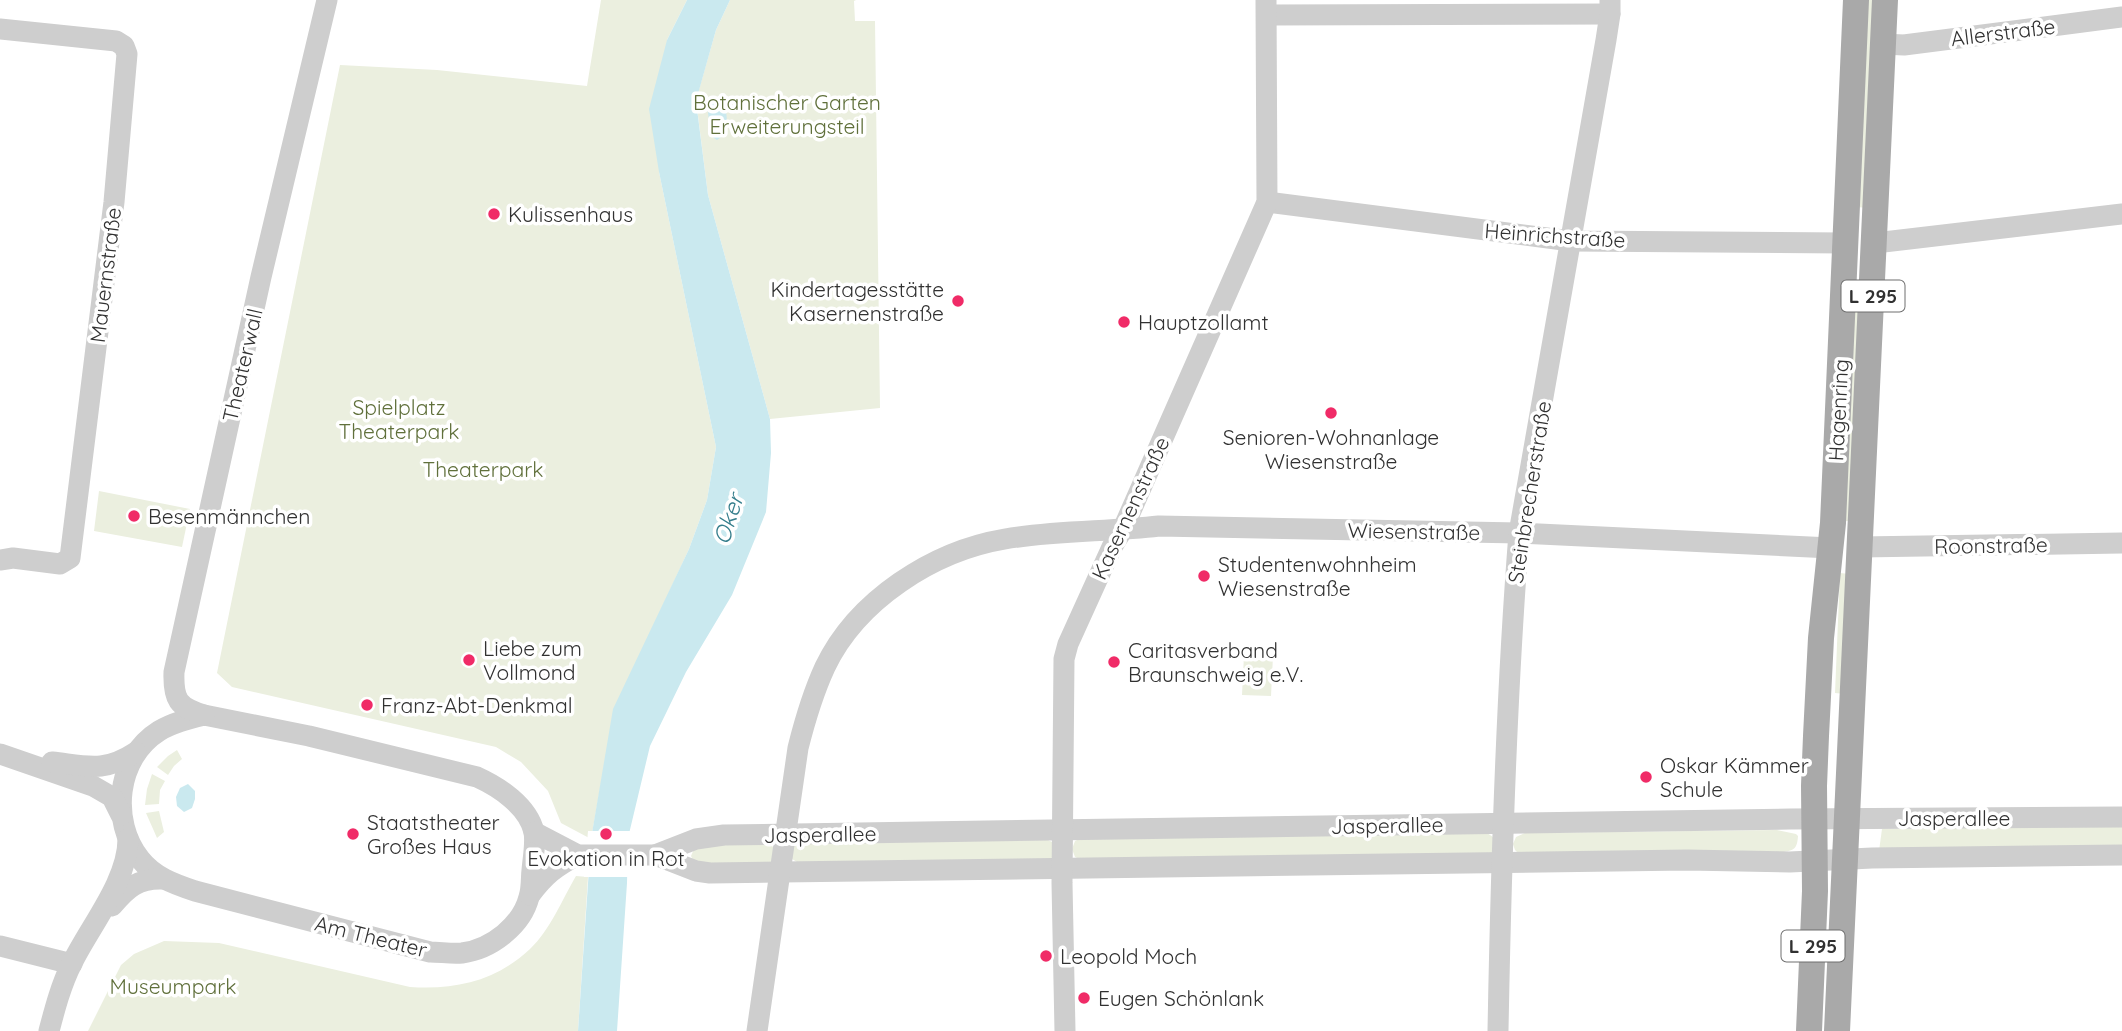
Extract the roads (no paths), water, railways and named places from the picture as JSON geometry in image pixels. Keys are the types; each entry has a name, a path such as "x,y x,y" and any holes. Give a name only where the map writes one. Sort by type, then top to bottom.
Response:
{"main road":[{"name":"Hagenring","path":"1815,819 1821,638 1831,548 1856,0"},
{"name":"Hagenring","path":"1848,819 1885,0"},
{"name":"L 295","path":"1809,1031 1814,933 1815,819"},
{"name":"L 295","path":"1838,1031 1848,819"}],"street":[{"name":"Theaterwall","path":"178,702 173,683 174,673 259,288 327,0"},
{"path":"1267,8 1610,7"},
{"name":"Steinbrecherstraße","path":"1498,1031 1512,613 1519,533 1610,7"},
{"name":"Kasernenstraße","path":"1065,1031 1064,659 1267,202 1267,8"},
{"name":"Allerstraße","path":"1883,44 1904,45 2122,17"},
{"name":"Mauernstraße","path":"0,29 116,41 124,46 127,54 114,202 70,558 60,564 13,558 0,560"},
{"name":"Heinrichstraße","path":"1267,202 1571,241 1845,243"},
{"path":"1875,243 2122,214"},
{"name":"Wiesenstraße","path":"757,1031 798,748 806,716 825,666 860,617 913,572 955,552 1004,539 1159,526 1519,533 1831,548"},
{"name":"Roonstraße","path":"1861,547 2122,543"},
{"path":"178,702 188,710 204,715"},
{"name":"Am Theater","path":"166,728 178,702"},
{"name":"Am Theater","path":"204,715 309,736 477,777 491,783 522,810 534,832 530,895 521,916 495,940 463,953 430,952 195,891 163,879 141,861 128,839 122,817 121,795 124,778 136,752 158,732 180,721 204,715"},
{"path":"6,756 99,768 121,762 136,752"},
{"path":"6,756 93,786 112,797 122,817"},
{"name":"Jasperallee","path":"534,832 578,855 655,855 696,839 787,834 2122,817"},
{"path":"49,1031 61,987 118,881 127,858 128,839"},
{"path":"530,895 546,874 578,855"},
{"name":"Jasperallee","path":"655,855 696,871 710,873 2122,855"},
{"path":"86,937 119,898 134,885 147,878 163,879"},
{"path":"0,946 72,964"}],"water":[{"name":"Oker","path":"687,0 730,0 716,30 696,101 708,195 770,419 771,453 766,512 732,595 686,672 650,746 628,838 617,1031 578,1031 591,839 613,709 689,549 707,500 716,447 659,172 649,109 667,40"},
{"path":"712,97 720,99 726,115 726,127 717,140 711,136 707,105"},
{"path":"188,784 195,791 195,799 192,808 184,812 177,806 176,797 180,788"}],"place":[{"name":"Kulissenhaus","path":"494,214"},
{"name":"Kindertagesstätte Kasernenstraße","path":"958,301"},
{"name":"Hauptzollamt","path":"1124,322"},
{"name":"Senioren-Wohnanlage Wiesenstraße","path":"1331,413"},
{"name":"Besenmännchen","path":"134,516"},
{"name":"Studentenwohnheim Wiesenstraße","path":"1204,576"},
{"name":"Liebe zum Vollmond","path":"469,660"},
{"name":"Caritasverband Braunschweig e.V.","path":"1114,662"},
{"name":"Franz-Abt-Denkmal","path":"367,705"},
{"name":"Oskar Kämmer Schule","path":"1646,777"},
{"name":"Staatstheater Großes Haus","path":"353,834"},
{"name":"Evokation in Rot","path":"606,834"},
{"name":"Leopold Moch","path":"1046,956"},
{"name":"Eugen Schönlank","path":"1084,998"}],"park label":[{"name":"Botanischer Garten Erweiterungsteil","path":"787,114"},
{"name":"Spielplatz Theaterpark","path":"399,419"},
{"name":"Theaterpark","path":"483,469"},
{"name":"Museumpark","path":"173,986"}]}
